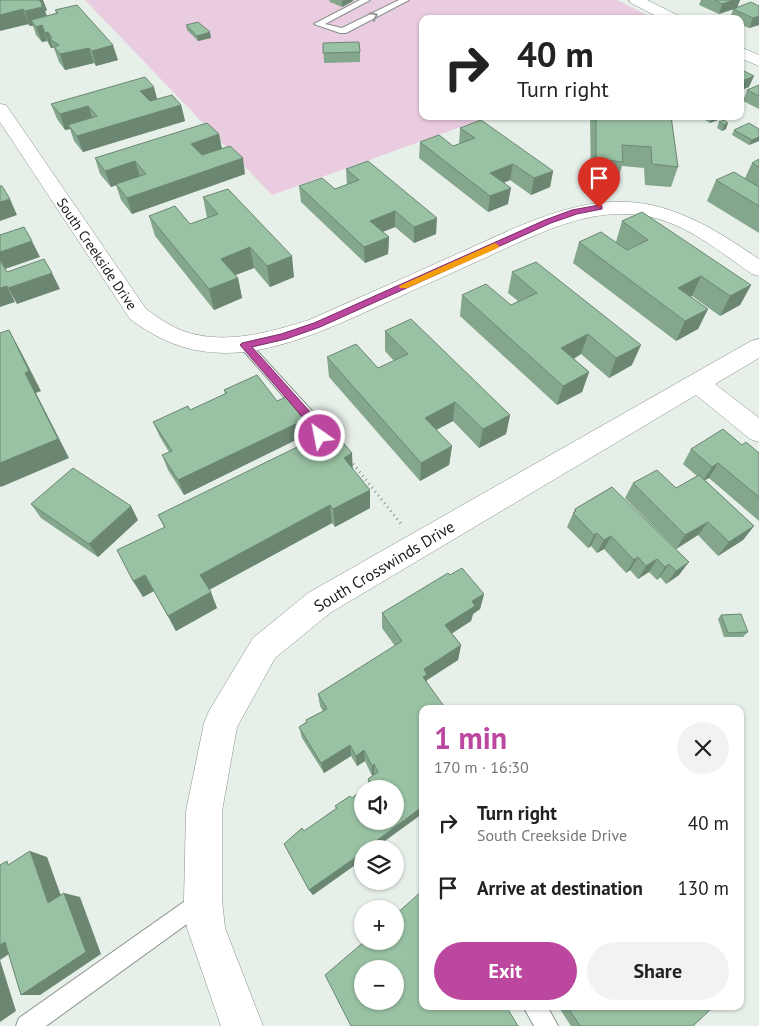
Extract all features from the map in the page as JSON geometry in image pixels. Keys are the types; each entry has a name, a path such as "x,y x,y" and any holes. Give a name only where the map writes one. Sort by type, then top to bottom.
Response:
{"street":[{"path":"636,0 666,15"},
{"path":"744,54 759,61"},
{"name":"South Creekside Drive","path":"0,109 138,314 153,327 176,337 209,344 245,345 283,337 317,325 548,222 575,212 599,208 623,208 652,212 683,221 759,269"},
{"name":"South Crosswinds Drive","path":"242,1026 206,928 203,900 204,811 221,723 264,648 319,602 759,347"},
{"path":"698,383 759,432"}],"lane":[{"path":"366,0 318,24 343,31 405,0"},
{"path":"245,345 318,427 320,436 314,444 296,453"},
{"path":"27,1026 203,900"},
{"path":"537,1010 547,1026"}],"path":[{"path":"320,436 340,448 418,545"}],"shaded area":[{"path":"85,0 617,0 647,15 419,15 419,120 480,120 272,195"}],"building":[{"path":"0,0 39,0 43,7 25,11 23,9 0,15"},
{"path":"715,0 733,0 722,4"},
{"path":"751,2 759,6 759,16 753,18 733,9"},
{"path":"77,5 113,45 92,51 89,48 60,54 54,47 59,45 50,39 52,38 48,32 45,33 42,25 36,27 31,20 58,13 55,10"},
{"path":"198,22 210,32 197,36 186,25"},
{"path":"359,42 360,52 323,53 323,43"},
{"path":"744,71 754,76 744,80"},
{"path":"145,77 154,87 140,91 150,101 172,95 181,105 77,136 68,125 97,116 88,106 60,114 51,104"},
{"path":"759,85 759,96 747,90"},
{"path":"481,120 553,171 534,178 513,164 490,173 511,188 490,196 420,142 439,135 453,146 475,138 460,128"},
{"path":"596,120 672,120 678,167 652,164 651,147 622,145 623,162 596,159"},
{"path":"724,120 728,123 724,125 719,122"},
{"path":"207,123 219,134 191,144 202,155 230,146 243,158 127,198 116,184 146,174 135,161 105,171 95,158"},
{"path":"749,123 759,129 759,137 752,140 734,130"},
{"path":"759,159 759,167 752,163"},
{"path":"368,161 437,218 414,227 395,211 370,221 389,237 364,247 299,186 322,178 335,189 359,180 346,169"},
{"path":"734,172 759,187 759,206 716,180"},
{"path":"0,186 2,186 10,199 0,202"},
{"path":"228,189 292,256 267,266 250,247 221,259 238,278 209,289 149,216 175,206 190,224 218,214 203,197"},
{"path":"642,212 751,285 730,296 701,276 678,288 708,309 685,321 579,242 601,232 627,250 648,240 622,221"},
{"path":"24,227 32,241 0,252 0,235"},
{"path":"44,259 52,273 8,288 7,286 0,288 0,260 7,272"},
{"path":"536,262 641,345 616,358 588,334 561,348 589,372 563,386 462,295 486,284 511,305 537,293 512,272"},
{"path":"411,319 510,415 483,429 455,402 425,418 452,446 421,463 327,357 356,344 378,368 408,354 385,331"},
{"path":"9,330 29,371 25,373 58,439 0,463 0,333"},
{"path":"257,375 277,401 286,397 304,420 178,480 162,455 172,451 153,422 188,406 190,410 227,393 224,390"},
{"path":"723,429 742,445 746,442 759,453 759,497 718,463 712,467 691,449"},
{"path":"332,430 352,453 344,458 370,490 333,509 330,505 200,575 211,592 168,616 145,575 133,581 117,550 165,527 158,515"},
{"path":"73,468 131,506 89,544 31,504"},
{"path":"657,470 676,488 699,475 754,526 729,542 708,522 685,535 633,483"},
{"path":"612,487 689,562 676,571 669,564 665,567 657,559 646,566 638,557 634,560 611,536 604,540 597,533 594,535 573,513 576,511 575,509"},
{"path":"462,568 484,594 472,601 475,606 445,625 461,645 424,669 427,675 423,677 443,705 419,705 419,809 404,820 404,780 369,780 378,772 374,764 372,766 364,750 356,756 350,745 321,763 299,727 307,722 306,720 327,709 318,694 402,641 382,613 448,573 450,575"},
{"path":"741,614 748,632 728,633 721,615"},
{"path":"350,796 352,798 354,796 354,830 391,830 377,840 354,840 354,859 309,890 284,844 302,828 304,831 337,808 335,806"},
{"path":"30,851 48,903 64,893 86,952 21,995 5,942 0,945 0,865 7,861 8,865"},
{"path":"419,894 419,1010 508,1010 518,1026 351,1026 325,975 354,950 404,950 404,907"},
{"path":"570,1010 710,1010 693,1026 580,1026"}],"slow traffic":[{"path":"403,286 495,246"}],"route":[{"path":"320,436 318,427 245,345 283,337 317,325 548,222 575,212 599,208"}]}
